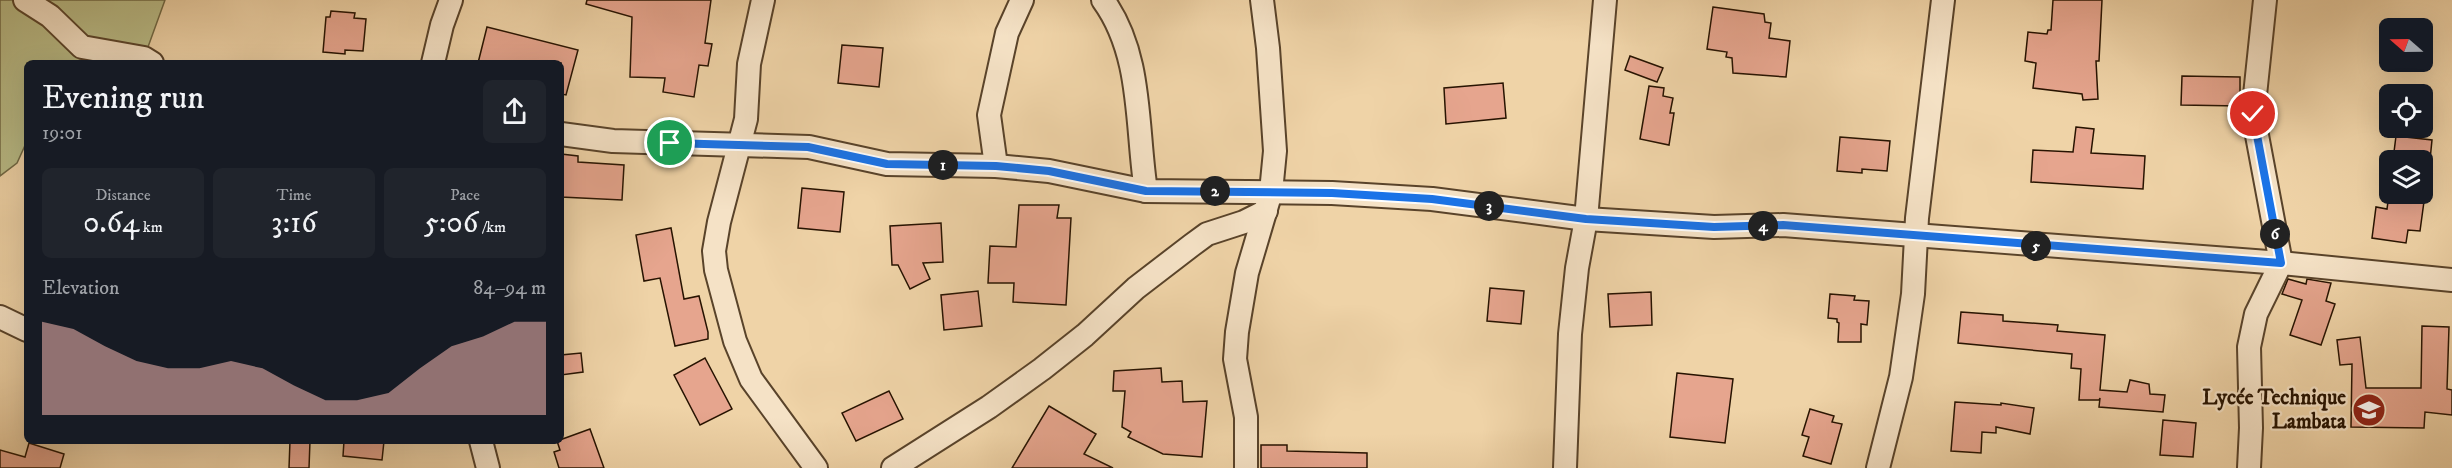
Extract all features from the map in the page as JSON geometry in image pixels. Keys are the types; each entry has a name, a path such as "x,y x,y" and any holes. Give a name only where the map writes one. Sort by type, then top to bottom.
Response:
{"street":[{"path":"25,0 50,16 82,46 147,60"},
{"path":"434,60 451,0"},
{"path":"763,0 749,64 746,119 719,222 714,251 723,302 735,341 751,379 816,468"},
{"path":"996,166 989,115 1008,33 1022,0"},
{"path":"1103,0 1111,10 1133,66 1146,191"},
{"path":"1246,468 1246,417 1235,359 1236,341 1247,273 1268,201 1275,151 1268,48 1262,0"},
{"path":"1565,468 1570,334 1577,268 1586,219 1605,0"},
{"path":"1878,468 1901,377 1913,294 1916,236 1943,0"},
{"path":"2249,468 2251,428 2249,348 2256,314 2281,263 2253,114 2265,0"},
{"path":"564,134 613,141 808,147 887,164 996,166 1049,171 1146,191 1268,201 1432,199 1586,219 1714,227 1783,225 2281,263 2452,280"},
{"path":"893,468 989,407 1042,369 1085,335 1136,288 1199,240 1221,228 1244,222 1268,201"},
{"path":"0,317 24,329"},
{"path":"482,444 488,468"}],"green space":[{"path":"0,0 165,0 144,58 140,60 24,60 24,148 17,163 0,176"}],"building":[{"path":"587,0 711,0 705,43 712,44 708,66 699,65 694,97 663,92 665,78 630,77 632,17 586,4"},
{"path":"2053,0 2102,0 2099,61 2096,61 2098,99 2083,100 2082,94 2033,88 2036,63 2025,61 2028,32 2047,34 2048,30 2051,30"},
{"path":"1713,7 1764,14 1765,22 1771,23 1769,38 1790,41 1786,77 1733,73 1732,58 1726,57 1727,52 1707,49"},
{"path":"331,11 355,13 354,18 366,19 363,51 345,50 345,54 323,52 326,17 330,17"},
{"path":"487,27 578,50 566,95 564,95 564,60 479,60"},
{"path":"842,45 883,48 879,87 838,83"},
{"path":"1630,56 1663,68 1657,82 1625,70"},
{"path":"2182,76 2240,77 2240,106 2181,105"},
{"path":"1503,83 1506,118 1446,124 1444,88"},
{"path":"1649,86 1664,88 1663,96 1673,98 1670,113 1674,113 1669,145 1640,139"},
{"path":"2076,127 2094,129 2091,153 2145,156 2143,189 2031,182 2033,150 2073,152"},
{"path":"1840,137 1890,141 1887,171 1862,169 1862,173 1837,171"},
{"path":"2396,138 2432,140 2431,150 2394,150"},
{"path":"564,154 578,156 578,162 624,165 622,200 564,197"},
{"path":"802,188 844,192 840,232 798,228"},
{"path":"2388,204 2424,204 2420,231 2408,230 2406,243 2372,238 2376,207 2387,209"},
{"path":"1019,205 1059,205 1057,218 1071,218 1066,305 1013,302 1014,283 988,283 990,246 1016,247"},
{"path":"941,223 943,262 923,263 930,279 910,289 898,265 892,265 890,226"},
{"path":"671,228 684,299 699,296 708,332 708,339 675,346 660,278 644,281 636,235"},
{"path":"2288,279 2306,284 2307,279 2331,283 2326,301 2335,304 2321,345 2290,335 2302,300 2282,294"},
{"path":"1490,288 1524,291 1521,324 1487,321"},
{"path":"978,291 982,326 944,330 941,295"},
{"path":"1651,292 1652,325 1610,327 1608,294"},
{"path":"1830,294 1855,296 1854,300 1869,301 1867,325 1861,324 1861,342 1838,342 1839,323 1837,319 1828,318"},
{"path":"1961,312 2003,315 2003,321 2058,325 2057,331 2105,335 2100,390 2127,392 2130,380 2149,384 2150,394 2165,395 2163,412 2099,407 2100,398 2099,400 2079,400 2081,369 2071,368 2072,354 1958,343"},
{"path":"2422,326 2449,327 2447,389 2452,390 2452,415 2425,412 2424,428 2351,427 2352,364 2340,365 2337,340 2360,337 2366,388 2421,388"},
{"path":"581,353 583,372 564,375 564,355"},
{"path":"705,358 732,409 700,425 674,375"},
{"path":"1161,368 1162,382 1182,381 1183,402 1207,401 1202,457 1163,454 1128,437 1131,432 1122,427 1125,391 1113,391 1114,371"},
{"path":"1677,373 1733,379 1725,443 1670,437"},
{"path":"889,391 903,419 856,441 842,413"},
{"path":"1955,402 2001,405 2001,403 2034,408 2030,434 1996,427 1996,433 1982,432 1981,453 1951,451"},
{"path":"1049,406 1096,434 1084,454 1113,468 1012,468"},
{"path":"1810,409 1834,416 1832,422 1842,424 1831,464 1803,456 1809,437 1802,435"},
{"path":"2163,420 2196,423 2193,457 2160,455"},
{"path":"590,429 604,468 559,468 554,452 560,450 558,444 564,444 564,438"},
{"path":"29,444 64,454 60,468 0,468 0,450 25,457"},
{"path":"290,444 310,444 309,468 289,468"},
{"path":"344,444 384,444 382,460 343,456"},
{"path":"1261,445 1287,445 1287,451 1367,453 1367,468 1261,468"}],"place":[{"name":"Lycée Technique Lambata","path":"2369,410"}],"route":[{"path":"670,143 808,147 887,164 996,166 1049,171 1146,191 1332,193 1432,199 1586,219 1714,227 1783,225 2281,263 2255,135 2253,114"}]}
